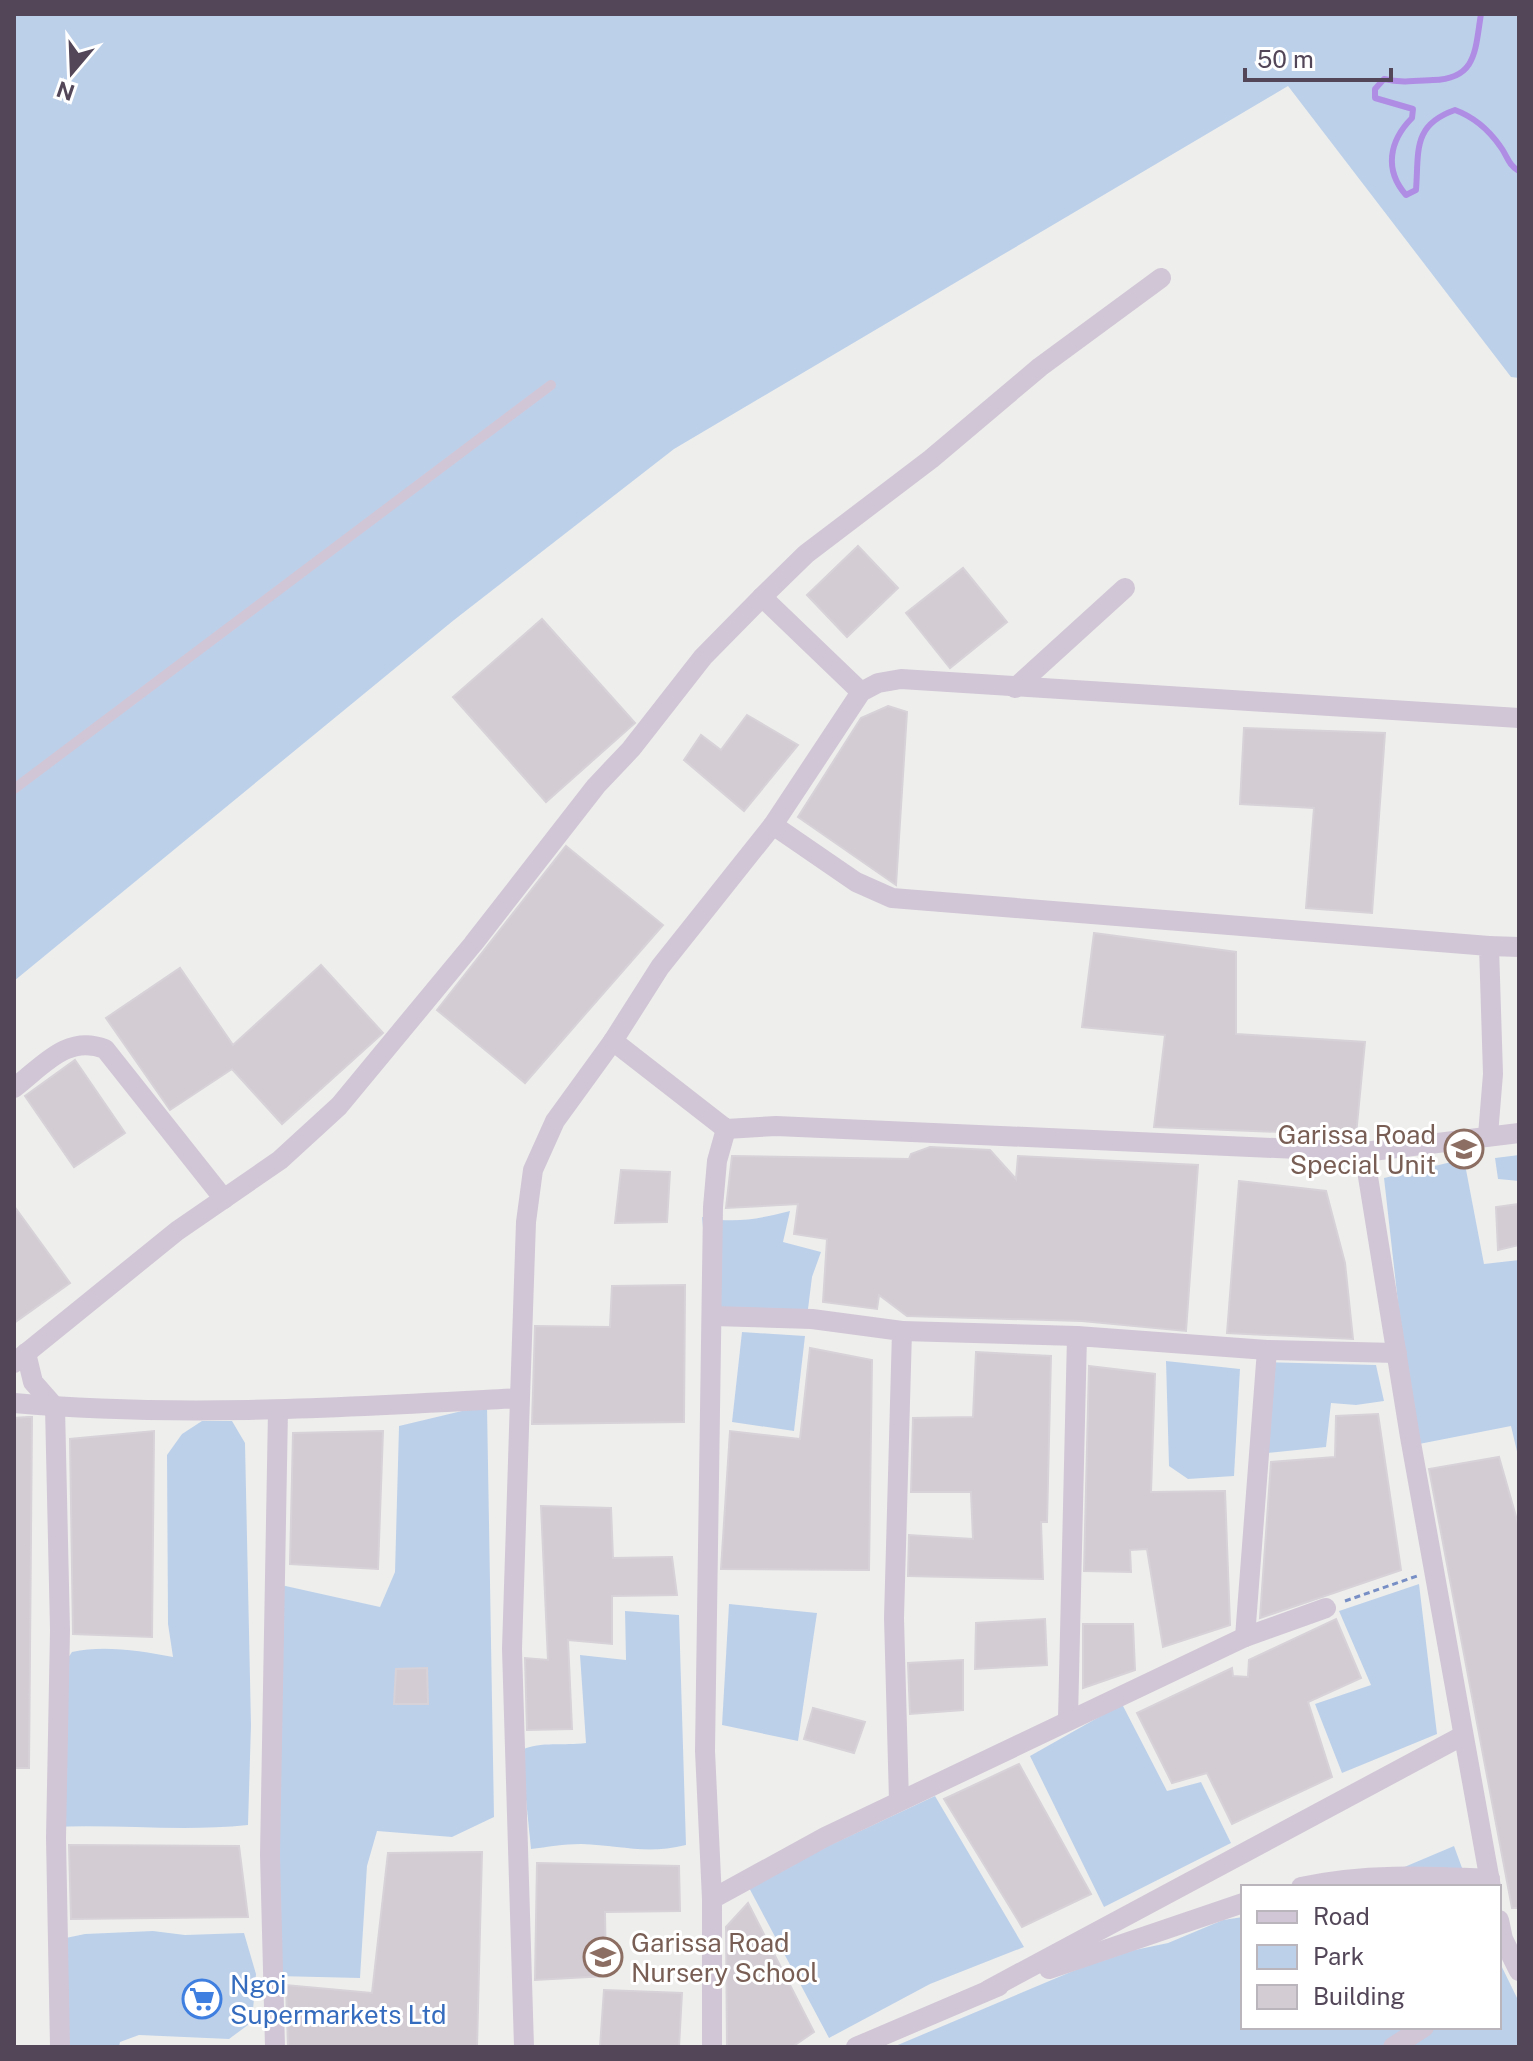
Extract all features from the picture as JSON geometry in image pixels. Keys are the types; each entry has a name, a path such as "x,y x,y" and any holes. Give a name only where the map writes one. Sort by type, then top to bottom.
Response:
{"street":[{"path":"60,2047 56,1838 60,1630 55,1407 33,1382 20,1358 177,1231 280,1160 339,1106 703,657 806,554 931,459 1040,367 1161,278"},
{"path":"1015,688 1125,588"},
{"path":"762,597 861,692"},
{"path":"524,2047 512,1649 526,1222 533,1170 555,1121 613,1041 660,967 773,825 861,692 878,683 901,679 1519,718"},
{"path":"773,825 856,882 892,898 1519,947"},
{"path":"1488,1135 1493,1074 1489,946"},
{"path":"613,1041 726,1129 776,1126 1364,1152 1519,1133"},
{"path":"14,1088 68,1047 88,1043 105,1049 224,1199"},
{"path":"712,2047 712,1899 705,1751 713,1207 717,1161 726,1129"},
{"path":"1310,1885 1348,1877 1490,1883 1433,1570 1364,1152"},
{"path":"713,1316 812,1319 902,1331 1077,1336 1267,1350 1397,1353"},
{"path":"899,1801 894,1618 902,1331"},
{"path":"1068,1719 1077,1336"},
{"path":"1245,1637 1267,1350"},
{"path":"14,1403 55,1407 278,1410 520,1398"},
{"path":"275,2047 270,1855 278,1410"},
{"path":"712,1899 772,1864 1021,1745 1068,1719 1157,1682 1245,1637 1326,1608"},
{"path":"988,1990 1462,1736"},
{"path":"856,2047 988,1990 1241,1904"},
{"path":"1505,1933 1519,1971"},
{"path":"1393,2047 1421,2029"}],"lane":[{"path":"14,789 551,385"}],"path":[{"path":"1326,1608 1433,1570"}],"green space":[{"path":"14,14 1519,14 1519,378 1511,377 1288,86 674,449 454,620 14,981"},
{"path":"1519,1155 1519,1181 1498,1179 1495,1158"},
{"path":"1464,1159 1484,1264 1519,1260 1519,1460 1511,1426 1414,1445 1384,1178"},
{"path":"790,1211 783,1242 821,1252 812,1277 808,1309 711,1311 702,1217 746,1220"},
{"path":"742,1332 805,1336 794,1431 732,1422"},
{"path":"1166,1361 1240,1369 1234,1476 1188,1479 1169,1466"},
{"path":"1261,1362 1376,1365 1384,1401 1356,1405 1331,1403 1326,1447 1267,1453"},
{"path":"487,1405 494,1817 452,1837 377,1831 367,1866 360,1978 276,1976 272,1583 380,1607 395,1572 399,1426"},
{"path":"202,1421 232,1421 245,1443 251,1725 248,1825 199,1828 52,1827 62,1667 72,1652 110,1649 173,1657 168,1624 167,1455 182,1434"},
{"path":"1419,1584 1437,1734 1342,1773 1315,1704 1371,1685 1339,1611"},
{"path":"729,1604 817,1613 798,1741 722,1725"},
{"path":"625,1611 679,1615 686,1845 645,1849 575,1844 531,1849 521,1750 545,1745 586,1743 580,1655 626,1660"},
{"path":"1122,1704 1167,1791 1201,1782 1231,1843 1104,1907 1030,1756"},
{"path":"935,1796 1024,1947 930,1984 829,2038 747,1884"},
{"path":"1454,1846 1468,1885 1343,1885 1402,1868"},
{"path":"1241,1917 1241,2029 1501,2029 1501,1965 1519,2002 1519,2047 893,2047 1111,1955 1168,1943 1223,1920"},
{"path":"153,1931 185,1935 244,1933 256,1974 252,2022 229,2039 139,2035 120,2042 119,2047 56,2047 51,1941 85,1934"}],"building":[{"path":"858,546 898,588 847,637 807,595"},
{"path":"963,568 1007,622 950,668 906,613"},
{"path":"542,619 635,723 546,802 453,697"},
{"path":"888,706 907,712 896,885 798,817 861,718"},
{"path":"747,715 798,745 744,811 684,760 701,735 721,750"},
{"path":"1244,728 1385,733 1372,913 1306,908 1314,808 1240,804"},
{"path":"566,846 663,925 525,1083 437,1010"},
{"path":"1094,933 1236,952 1236,1034 1365,1042 1356,1135 1154,1127 1165,1035 1082,1027"},
{"path":"321,965 383,1033 282,1124 232,1069 170,1110 106,1018 180,968 233,1045"},
{"path":"75,1060 125,1133 74,1167 25,1096"},
{"path":"930,1147 990,1150 1016,1179 1018,1156 1198,1165 1186,1331 1082,1321 907,1316 879,1295 877,1309 823,1302 827,1239 794,1234 798,1204 726,1208 732,1156 909,1159 911,1154"},
{"path":"621,1170 670,1172 667,1222 615,1223"},
{"path":"1239,1181 1326,1191 1345,1263 1353,1339 1227,1333"},
{"path":"1519,1204 1519,1245 1498,1250 1496,1207"},
{"path":"14,1206 70,1283 14,1323"},
{"path":"685,1285 684,1422 532,1424 535,1326 610,1327 612,1286"},
{"path":"810,1348 872,1360 869,1570 721,1569 730,1431 800,1439"},
{"path":"976,1352 1051,1356 1047,1522 1041,1522 1043,1579 908,1576 909,1535 973,1539 971,1492 911,1492 913,1418 973,1417"},
{"path":"1089,1366 1155,1374 1151,1492 1225,1491 1230,1625 1163,1647 1147,1549 1130,1550 1131,1572 1084,1571"},
{"path":"1378,1414 1401,1570 1260,1618 1271,1462 1335,1457 1336,1416"},
{"path":"32,1417 29,1768 14,1768 14,1418"},
{"path":"154,1431 152,1637 73,1634 70,1439"},
{"path":"383,1431 378,1569 290,1564 293,1433"},
{"path":"1499,1457 1519,1527 1519,1908 1512,1908 1429,1469"},
{"path":"541,1506 611,1508 613,1558 672,1557 677,1595 612,1596 612,1644 568,1640 572,1729 527,1730 525,1658 548,1660"},
{"path":"1045,1619 1047,1665 975,1669 976,1623"},
{"path":"1336,1619 1361,1678 1308,1702 1332,1777 1232,1824 1207,1773 1172,1783 1137,1713 1232,1668 1233,1676 1248,1677 1249,1660"},
{"path":"1083,1624 1133,1624 1135,1670 1083,1688"},
{"path":"963,1660 963,1710 910,1714 908,1663"},
{"path":"427,1668 428,1704 394,1704 396,1669"},
{"path":"813,1708 865,1722 854,1753 804,1739"},
{"path":"1019,1764 1091,1894 1022,1927 944,1799"},
{"path":"69,1845 239,1846 248,1917 71,1919"},
{"path":"482,1852 477,2047 288,2047 286,1985 372,1993 388,1853"},
{"path":"537,1863 679,1866 680,1911 605,1912 606,1976 535,1980"},
{"path":"748,1903 814,2032 792,2047 727,2047 726,1927"},
{"path":"604,1990 682,1993 679,2047 600,2047"}],"waterway":[{"path":"1481,14 1475,50 1466,68 1447,78 1420,81 1384,79 1375,89 1375,98 1413,109 1412,118 1398,136 1392,156 1394,176 1406,195 1416,190 1418,152 1425,132 1431,123 1455,110 1485,129 1519,171"}],"place":[{"name":"Garissa Road Special Unit","path":"1464,1149"},
{"name":"Garissa Road Nursery School","path":"603,1957"},
{"name":"Ngoi Supermarkets Ltd","path":"202,1999"}]}
